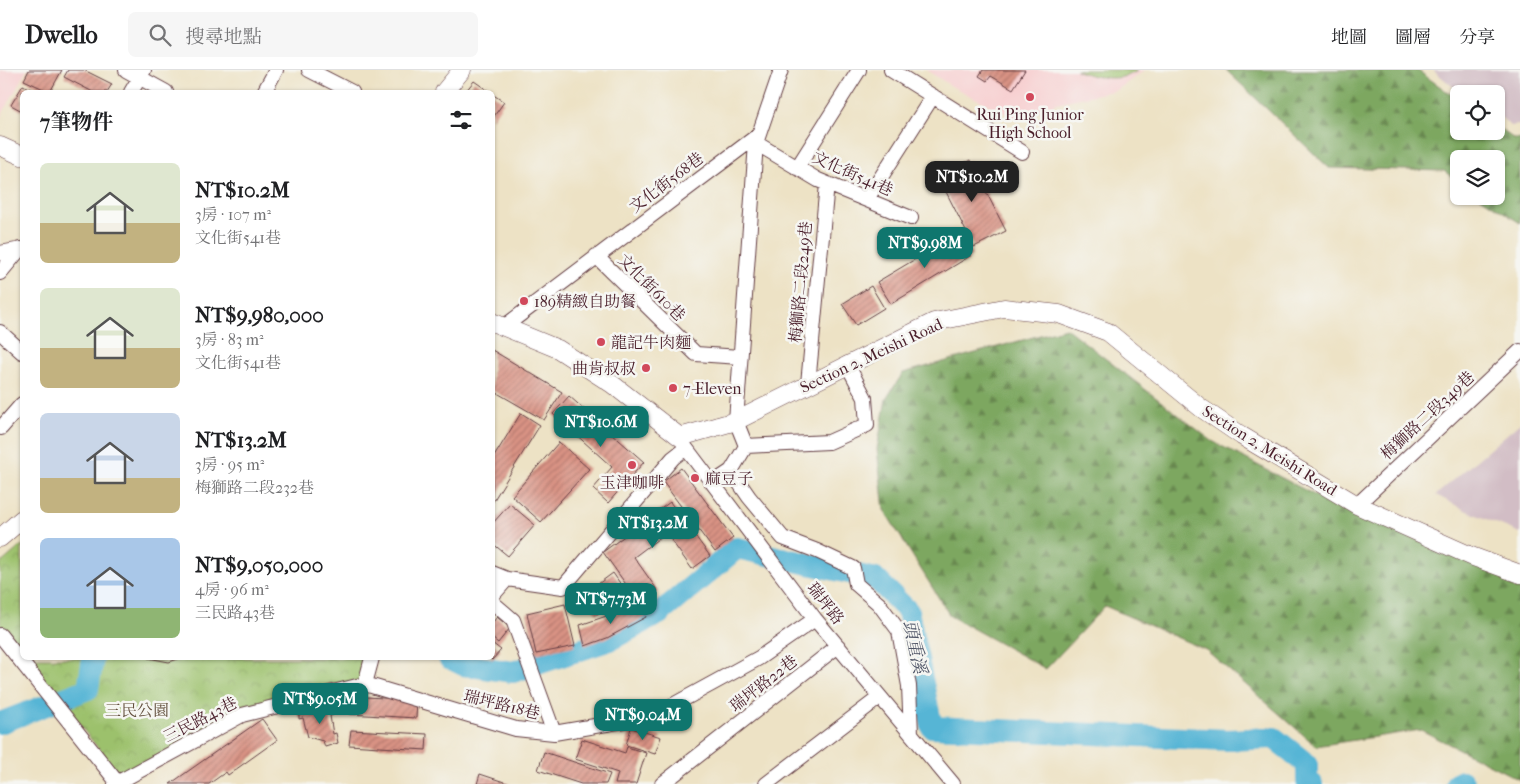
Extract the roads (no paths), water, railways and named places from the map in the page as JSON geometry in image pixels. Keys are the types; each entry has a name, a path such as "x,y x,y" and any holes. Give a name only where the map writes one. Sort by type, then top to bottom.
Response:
{"street":[{"path":"126,70 142,74 163,90"},
{"path":"265,90 276,70"},
{"path":"309,70 348,90"},
{"path":"446,90 462,70"},
{"path":"746,446 736,421 757,140 780,70"},
{"path":"797,168 859,70"},
{"path":"891,70 1022,152"},
{"path":"132,90 142,74"},
{"path":"867,199 933,96"},
{"name":"文化街541巷","path":"757,140 797,168 826,184 911,218"},
{"name":"文化街568巷","path":"499,324 757,140"},
{"path":"0,146 20,155"},
{"name":"梅獅路二段249巷","path":"808,384 826,184"},
{"path":"0,253 20,249"},
{"path":"0,273 20,250"},
{"name":"文化街610巷","path":"596,256 696,354 740,357"},
{"name":"Section 2, Meishi Road","path":"683,442 736,421 934,322 1004,308 1059,314 1108,332 1209,414 1358,505 1471,556 1520,574"},
{"path":"495,574 507,579 563,588 674,458 683,442 612,384 558,350 499,324"},
{"path":"0,332 20,350"},
{"name":"梅獅路二段349巷","path":"1358,505 1520,351"},
{"path":"746,446 829,442 867,425 865,398 847,364"},
{"path":"1,428 20,406"},
{"name":"瑞坪路","path":"683,442 815,619 953,784"},
{"path":"713,484 732,471 746,446"},
{"path":"732,471 749,497 783,538 818,551 853,568 856,584 879,604 899,631 909,686 911,734"},
{"path":"0,537 20,521"},
{"path":"495,593 507,579"},
{"path":"495,605 513,620 554,733"},
{"name":"瑞坪路18巷","path":"365,684 516,729 554,733 653,716 759,658 815,619"},
{"path":"0,635 20,659"},
{"name":"瑞坪路22巷","path":"662,784 838,646"},
{"path":"20,660 116,783"},
{"path":"365,684 371,660"},
{"name":"三民路43巷","path":"116,783 242,715 365,684"},
{"path":"766,784 880,697"}],"waterway":[{"name":"頭重溪","path":"453,660 463,665 513,672 610,640 659,614 737,548 876,579 908,611 932,727 1228,740 1274,738 1307,764 1307,781 1312,784"},
{"name":"頭重溪","path":"0,723 88,689 93,660"},
{"name":"頭重溪","path":"1456,784 1462,781 1464,784"}],"place":[{"name":"Rui Ping Junior High School","path":"1030,97"},
{"name":"189精緻自助餐","path":"524,301"},
{"name":"龍記牛肉麵","path":"601,342"},
{"name":"曲肯叔叔","path":"646,368"},
{"name":"7-Eleven","path":"673,388"},
{"name":"玉津咖啡","path":"632,465"},
{"name":"麻豆子","path":"695,478"}],"park label":[{"name":"三民公園","path":"137,710"}]}
